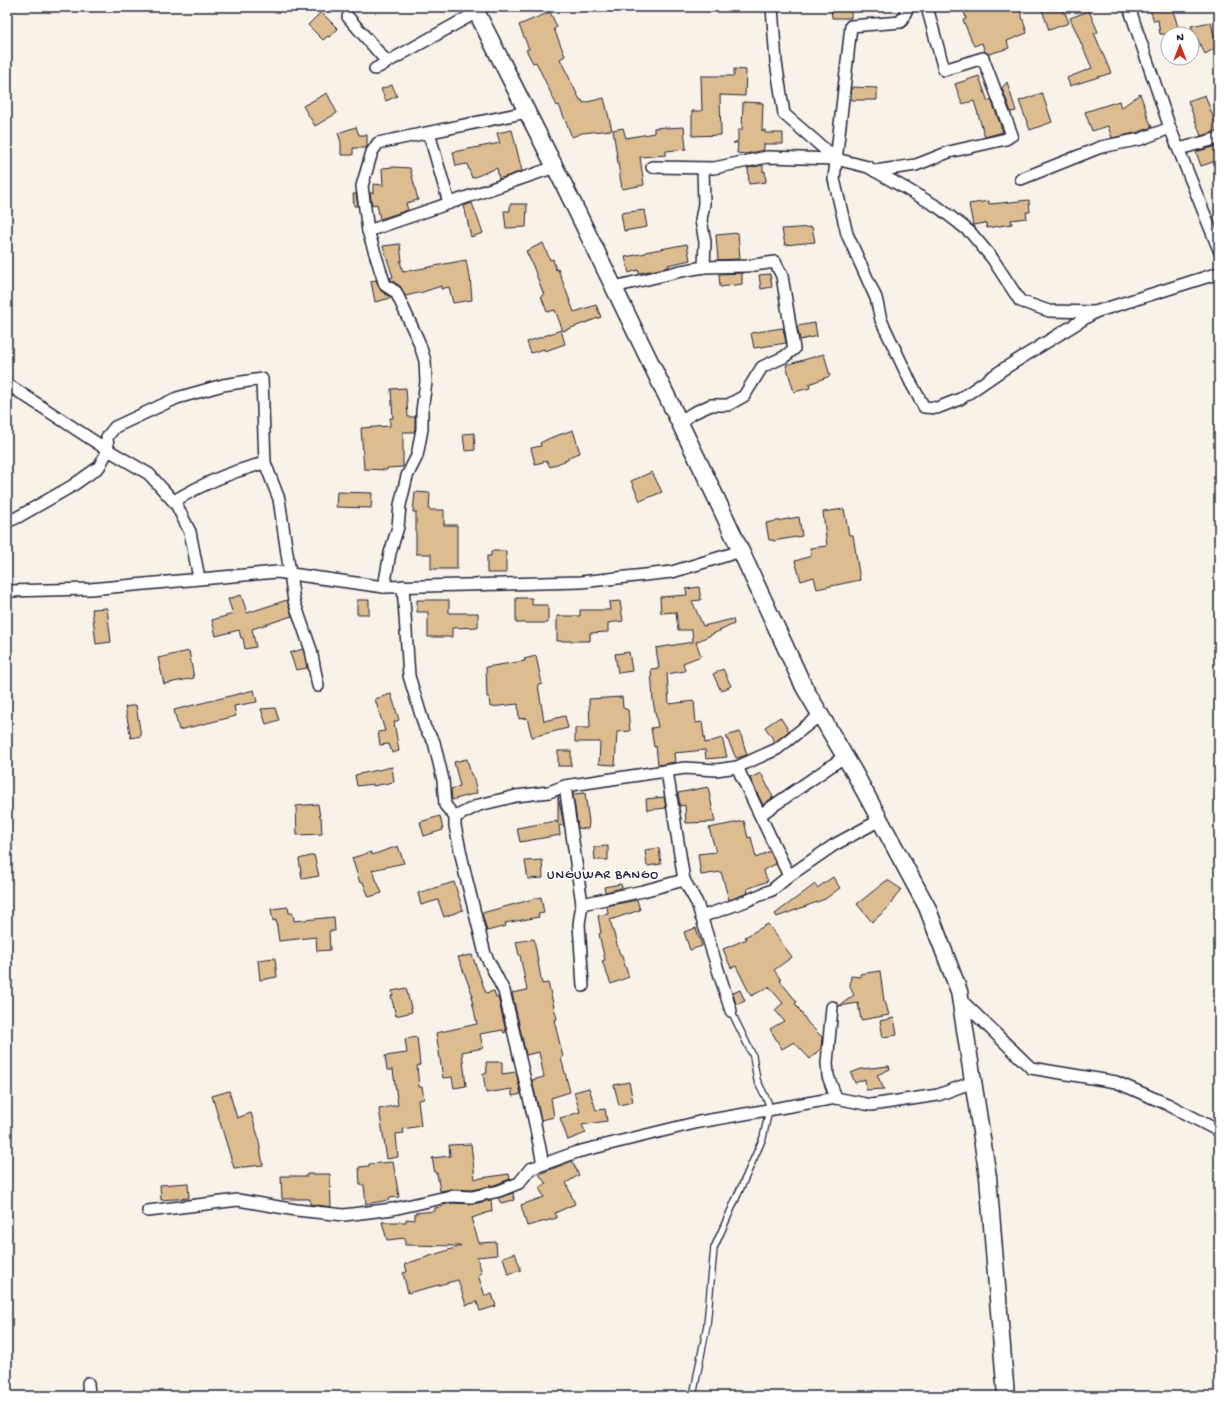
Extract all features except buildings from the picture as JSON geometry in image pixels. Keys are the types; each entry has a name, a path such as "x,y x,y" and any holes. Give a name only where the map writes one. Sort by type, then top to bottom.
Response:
{"main road":[{"path":"475,10 555,166 614,287 741,551 804,687 880,820 927,907 959,991 961,1000 988,1177 1006,1396"}],"street":[{"path":"772,7 776,62 784,114 836,158"},
{"path":"908,7 901,22 851,26 834,180 847,234 873,292 881,320 924,407 937,408 960,399 1005,368 1095,312 1219,273"},
{"path":"875,171 916,165 949,152 1006,139 1012,135 983,58 944,70 927,7"},
{"path":"1130,7 1170,128 1219,250"},
{"path":"376,69 475,10"},
{"path":"348,17 387,62"},
{"path":"384,587 390,553 398,527 400,505 407,476 417,456 422,429 422,411 426,382 425,361 419,342 396,292 385,285 368,231 362,186 372,152 378,143 527,112"},
{"path":"1021,180 1101,147 1141,139 1170,128"},
{"path":"429,133 449,203"},
{"path":"1179,149 1219,138"},
{"path":"652,167 714,168 767,157 836,158 868,167 938,207 971,233 992,258 1020,301 1049,312 1095,312"},
{"path":"368,231 555,166"},
{"path":"703,168 704,204 700,220 705,242 704,267"},
{"path":"614,287 704,267 747,266 775,262 782,276 794,349 784,357 762,367 744,396 728,405 711,405 693,413 679,422"},
{"path":"7,522 72,486 99,467 108,450 107,437 114,426 176,398 223,385 262,379 265,463 279,499 294,601 311,650 318,686"},
{"path":"7,384 108,450 149,474 174,501 190,532 199,578"},
{"path":"174,501 198,487 246,467 265,463"},
{"path":"7,591 90,589 277,572 384,587 581,582 672,572 741,551"},
{"path":"403,586 409,676 425,728 434,742 443,780 445,805 455,817 455,826 465,873 485,954 504,991 533,1112 543,1164"},
{"path":"455,817 479,805 516,796 549,792 565,786 594,780 685,768 716,770 737,767 777,749 820,715"},
{"path":"760,815 844,756"},
{"path":"737,767 789,876"},
{"path":"667,771 684,880 697,903 731,1011"},
{"path":"565,786 582,904 579,924 583,986"},
{"path":"701,917 746,902 772,890 789,876 834,845 880,820"},
{"path":"582,904 643,891 684,880"},
{"path":"961,1000 1031,1068 1116,1082 1167,1104 1219,1131"},
{"path":"832,1007 827,1063 828,1076 836,1098"},
{"path":"148,1211 238,1200 296,1210 344,1215 393,1209 451,1196 472,1197 498,1191 519,1183 530,1168 577,1152 699,1122 836,1098 871,1105 938,1095 973,1082"},
{"path":"88,1382 89,1396"}],"lane":[{"path":"693,1396 707,1325 714,1248 763,1138 769,1110 768,1102 757,1080 754,1056 731,1011"}],"district":[{"name":"UNGUWAR BANGO","path":"603,873"}]}
